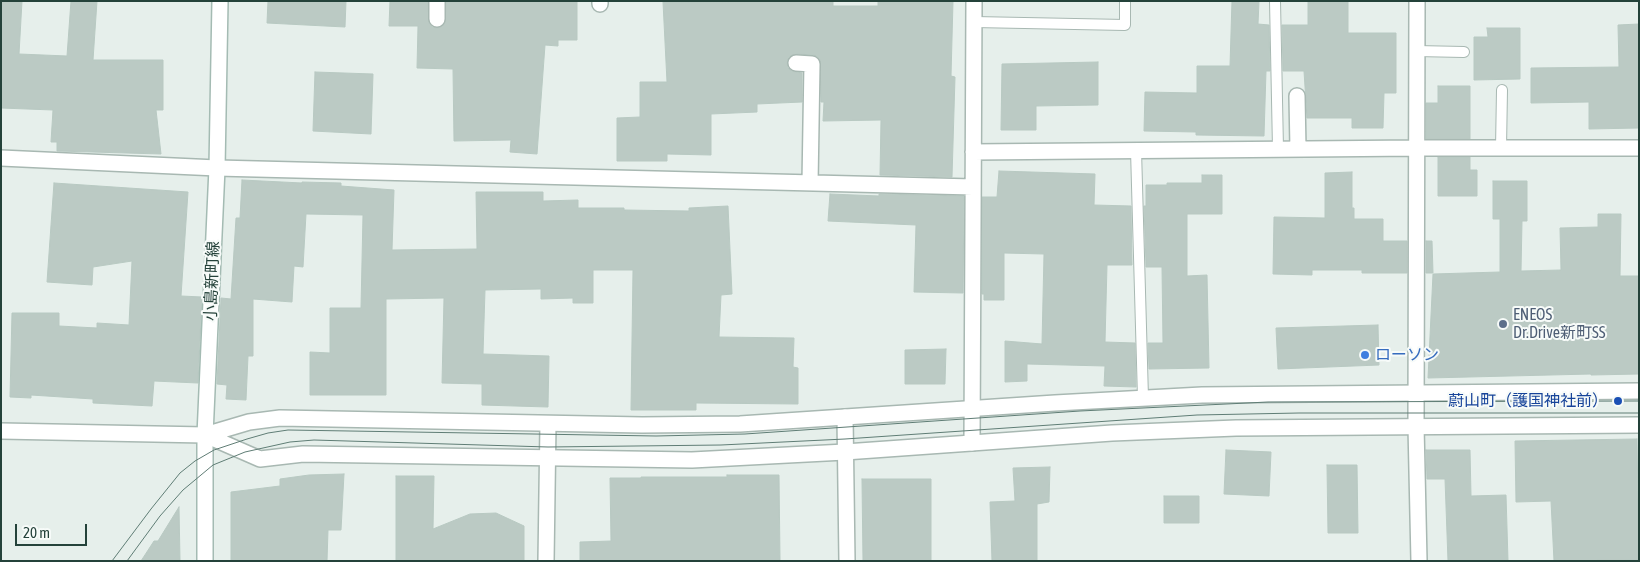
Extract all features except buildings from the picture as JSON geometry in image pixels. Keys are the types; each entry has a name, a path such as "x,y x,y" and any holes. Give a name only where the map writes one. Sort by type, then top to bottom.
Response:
{"street":[{"name":"小島新町線","path":"205,561 205,435 217,168 220,1"},
{"path":"436,1 437,18"},
{"path":"972,443 974,1"},
{"path":"1417,1 1416,426 1419,561"},
{"path":"796,63 812,64 810,183"},
{"path":"1296,96 1298,149"},
{"path":"973,152 1639,148"},
{"path":"1,158 217,168 973,187"},
{"path":"1,431 205,435 249,422 280,418 548,424 740,424 1202,394 1639,391"},
{"path":"844,417 847,561"},
{"path":"546,561 548,424"},
{"path":"205,435 260,459 303,454 692,460 845,452 1112,433 1228,428 1639,425"}],"lane":[{"path":"974,22 1126,25 1126,1"},
{"path":"1276,1 1278,149"},
{"path":"1416,51 1464,52"},
{"path":"1501,148 1502,90"},
{"path":"1136,150 1143,398"}],"tram line":[{"path":"112,561 180,473 195,461 214,450 268,433 288,430 656,436 745,434 1080,411 1268,402 1639,401"},
{"path":"127,561 160,516 183,490 213,465 245,452 290,442 314,440 548,447 721,445 845,439 1197,415 1299,413 1639,413"}],"place":[{"name":"ENEOS Dr.Drive新町SS","path":"1503,324"},
{"name":"ローソン","path":"1365,355"},
{"name":"蔚山町（護国神社前）","path":"1618,401"}]}
